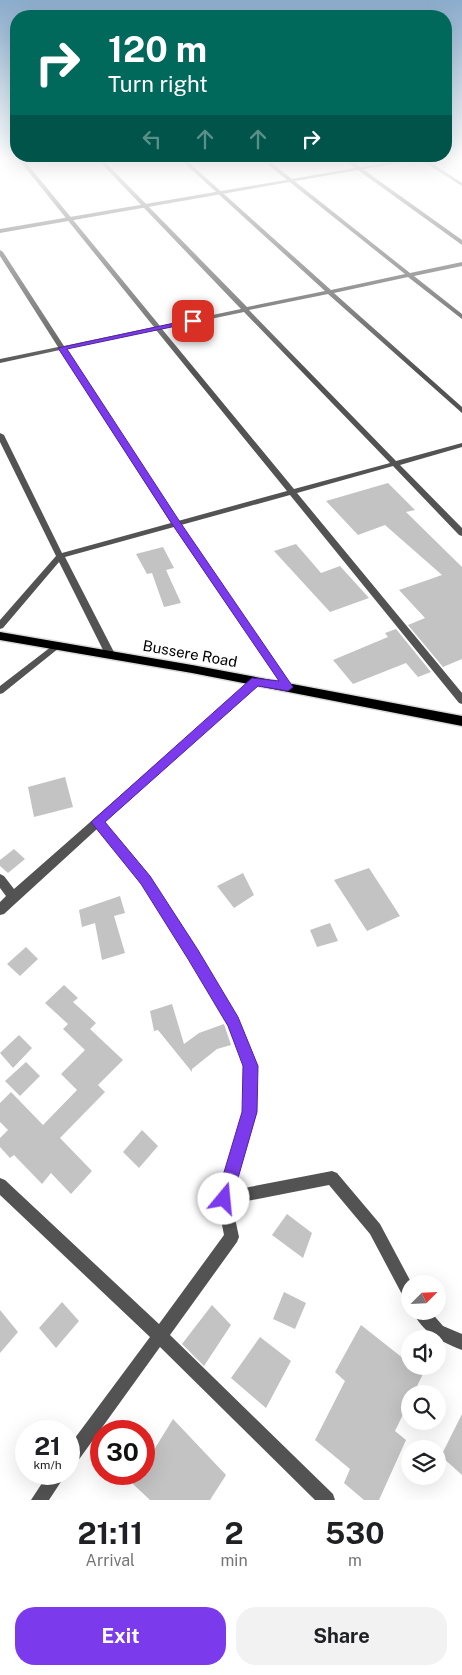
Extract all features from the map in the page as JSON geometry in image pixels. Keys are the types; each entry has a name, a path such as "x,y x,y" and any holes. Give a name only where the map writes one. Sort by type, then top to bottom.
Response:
{"main road":[{"name":"Bussere Road","path":"0,636 256,681 462,721"}],"street":[{"path":"77,230 462,700"},
{"path":"168,230 462,533"},
{"path":"260,230 462,411"},
{"path":"353,230 462,317"},
{"path":"444,230 462,243"},
{"path":"0,252 176,524 288,687"},
{"path":"0,361 462,264"},
{"path":"0,435 111,656"},
{"path":"0,626 60,556 462,445"},
{"path":"0,691 56,646"},
{"path":"0,910 256,681"},
{"path":"80,1444 232,1237 224,1199 250,1112 250,1066 233,1022 145,880 98,822"},
{"path":"0,879 14,897"},
{"path":"224,1199 332,1178 375,1229 401,1279"},
{"path":"0,1185 159,1336 327,1500"},
{"path":"428,1320 438,1331 462,1342"},
{"path":"39,1500 50,1485"}],"building":[{"path":"388,483 415,510 406,512 462,567 462,659 443,667 408,625 425,618 399,590 442,575 385,525 358,535 326,501"},
{"path":"296,544 321,573 340,566 369,598 330,612 274,551"},
{"path":"163,547 174,568 166,570 181,603 164,607 152,573 147,574 136,554"},
{"path":"396,629 431,672 418,677 406,663 353,684 333,660 388,637 385,633"},
{"path":"65,777 73,807 34,817 28,787"},
{"path":"14,849 25,859 8,873 0,866 0,860"},
{"path":"369,868 400,916 367,931 334,880"},
{"path":"243,873 254,895 234,908 217,886"},
{"path":"120,896 125,913 114,916 125,953 102,960 95,923 82,927 79,910"},
{"path":"330,923 338,941 317,947 310,930"},
{"path":"26,947 38,959 20,976 7,964"},
{"path":"64,985 78,998 73,1002 96,1023 90,1029 123,1060 98,1085 105,1092 60,1138 92,1171 71,1194 51,1173 42,1184 14,1155 10,1158 0,1147 0,1138 8,1130 0,1122 0,1103 11,1092 43,1125 77,1090 61,1074 85,1050 63,1029 68,1024 45,1003"},
{"path":"172,1004 184,1044 199,1033 224,1024 231,1045 217,1049 192,1069 192,1072 158,1030 154,1031 150,1011"},
{"path":"19,1035 32,1048 13,1068 0,1053"},
{"path":"26,1062 40,1076 20,1096 5,1081"},
{"path":"142,1130 158,1146 139,1168 123,1152"},
{"path":"287,1214 312,1233 303,1258 272,1235"},
{"path":"284,1292 306,1303 295,1329 273,1319"},
{"path":"62,1302 79,1321 56,1348 39,1328"},
{"path":"212,1305 231,1325 204,1366 182,1344"},
{"path":"0,1310 18,1332 0,1353"},
{"path":"361,1325 401,1357 401,1375 422,1375 418,1385 401,1385 401,1419 395,1431 406,1440 401,1440 401,1451 379,1500 364,1500 344,1483 350,1469 315,1440 345,1381 335,1372"},
{"path":"260,1337 291,1361 266,1408 231,1378"},
{"path":"462,1414 462,1475 446,1461 446,1446"},
{"path":"173,1419 226,1475 210,1500 150,1500 134,1485 155,1485 155,1448"}],"route":[{"path":"193,321 62,348 118,431 176,524 288,687 256,681 98,822 145,880 193,955 233,1022 250,1066 250,1112 224,1199"}]}
